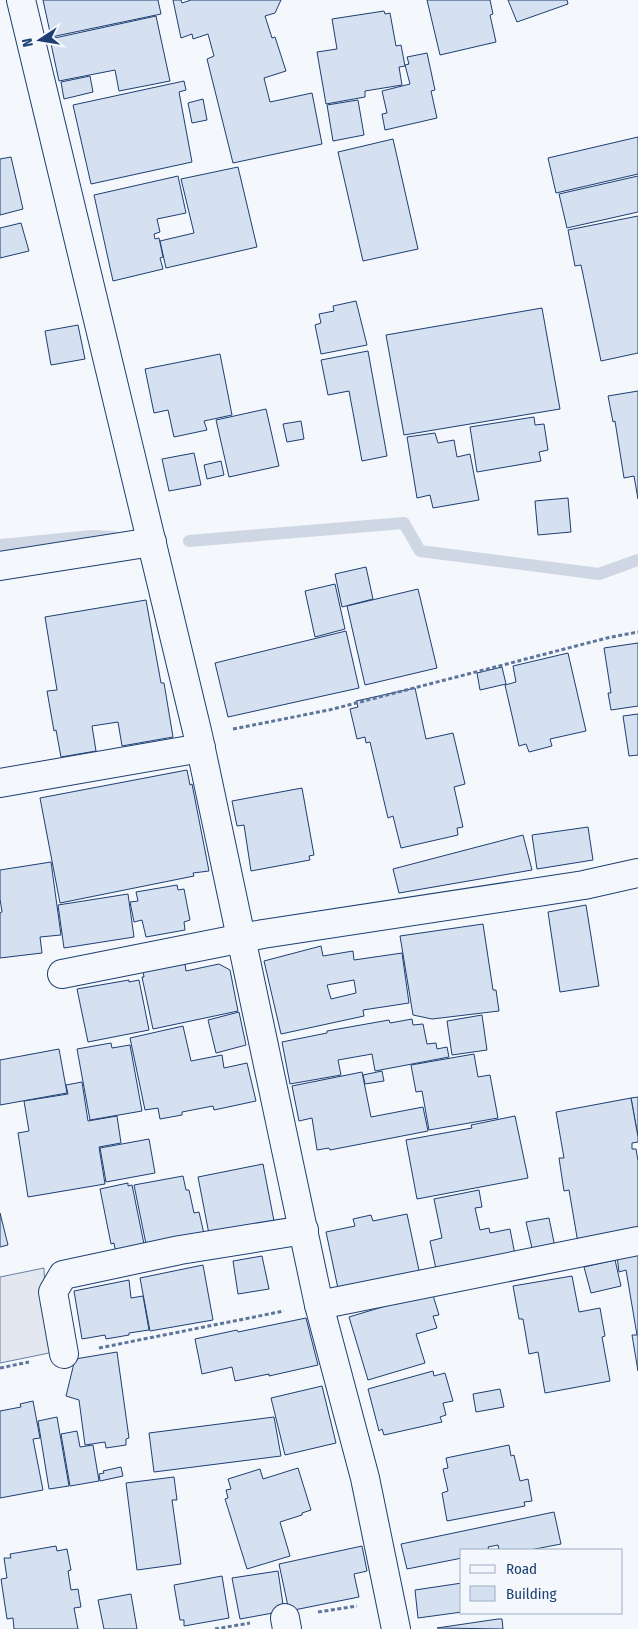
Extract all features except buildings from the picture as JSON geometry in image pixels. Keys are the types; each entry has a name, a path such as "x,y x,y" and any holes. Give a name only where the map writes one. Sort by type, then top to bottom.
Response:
{"street":[{"path":"21,0 200,742 320,1305 365,1478 396,1629"},
{"path":"0,566 152,542"},
{"path":"0,783 200,742"},
{"path":"62,974 241,938 584,885 638,873"},
{"path":"64,1354 53,1292 64,1275 180,1250 304,1230"},
{"path":"320,1305 638,1241"}],"path":[{"path":"200,742 638,632"},
{"path":"0,1368 320,1305"}],"shaded area":[{"path":"44,1268 46,1311 54,1352 0,1363 0,1277"}],"waterway":[{"path":"189,541 404,523 420,551 599,574 638,560"},
{"path":"0,545 92,536 114,537"}]}
